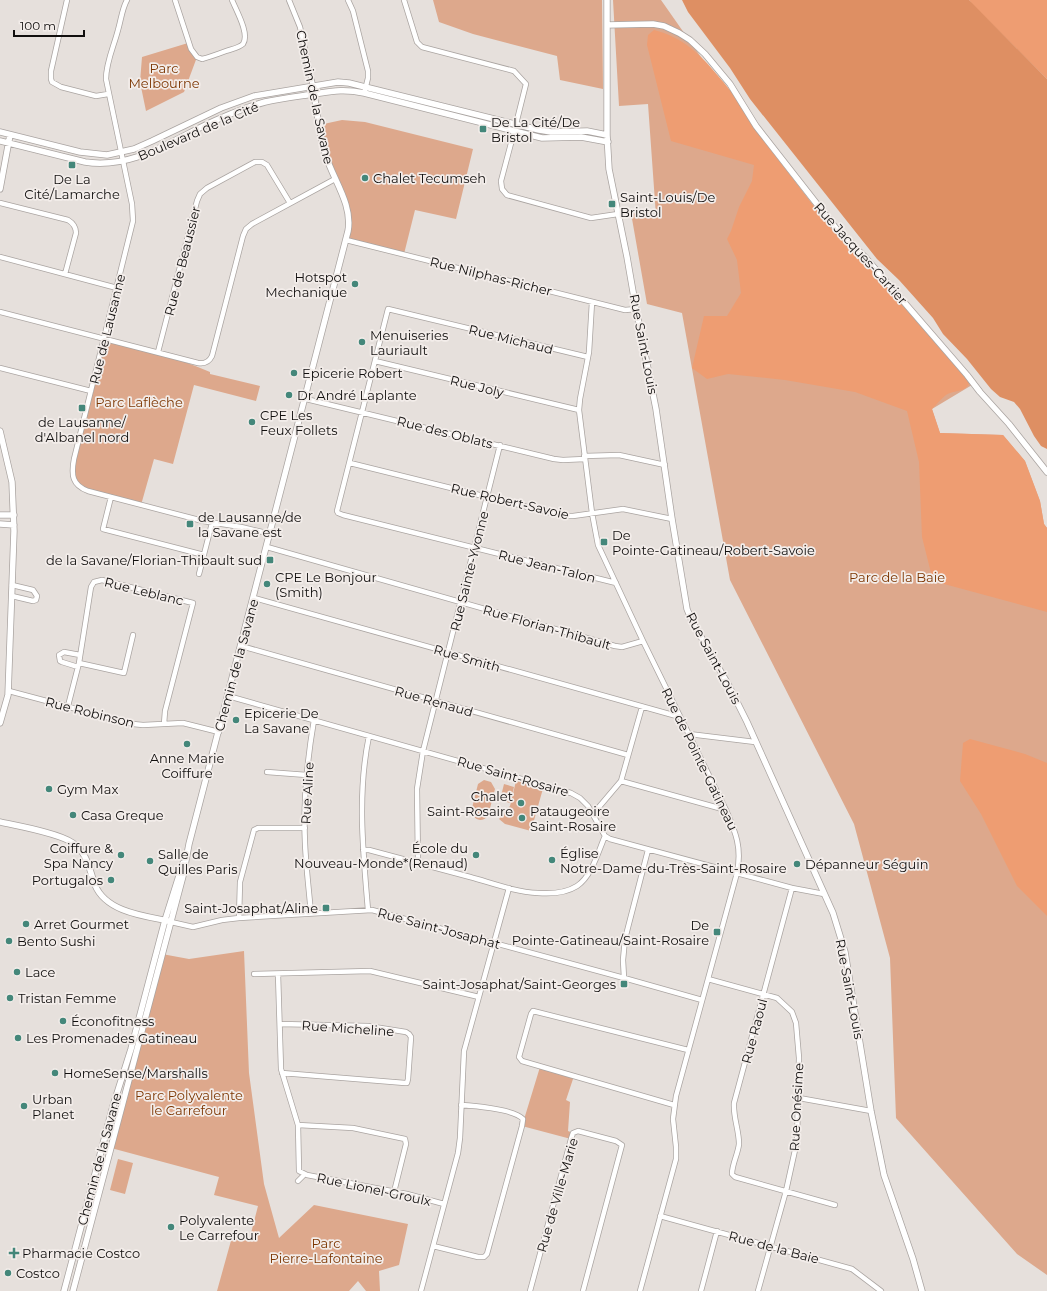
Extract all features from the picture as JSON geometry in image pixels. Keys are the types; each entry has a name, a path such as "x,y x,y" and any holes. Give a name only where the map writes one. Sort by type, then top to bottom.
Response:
{"street":[{"path":"67,0 51,71 51,79 57,86 85,94 96,96 108,94"},
{"name":"Rue de Lausanne","path":"127,0 123,10 106,79 108,94 124,161 132,204 133,221 105,339 72,467 73,476 76,484 82,489 212,523 241,527 271,534"},
{"path":"175,0 191,50 197,57 202,58 237,47 243,42 245,32 232,0"},
{"name":"Chemin de la Savane","path":"73,1291 168,921 177,878 189,844 219,732 350,224 348,213 323,147 313,86 300,27 289,0"},
{"path":"348,0 353,11 368,70 365,90"},
{"path":"404,0 417,42 422,47 514,71 526,84 502,181 502,189 507,195 591,218 618,214"},
{"name":"Rue Saint-Louis","path":"607,0 607,134 609,168 629,264 636,309 656,409 672,519 689,614 729,686 833,913 845,952 871,1111 884,1175 913,1259 922,1291"},
{"name":"Rue Jacques-Cartier","path":"608,25 653,24 664,26 690,40 705,54 730,84 756,126 838,231 865,257 1009,424 1047,472"},
{"name":"Boulevard de la Cité","path":"0,132 87,154 107,155 122,152 152,142 212,112 254,96 338,82 514,132 547,139 581,137 608,142"},
{"name":"Boulevard de la Cité","path":"0,141 90,163 105,164 124,161 155,150 219,118 256,104 343,89 365,90 545,131 587,131 607,134"},
{"path":"0,190 10,135"},
{"name":"Rue de Beaussier","path":"158,352 197,201 203,190 255,162 262,162 267,165 290,203"},
{"path":"0,312 201,364 208,361 212,356 244,232 252,224 335,179"},
{"path":"0,203 68,220 74,224 76,233 65,274"},
{"name":"Rue Nilphas-Richer","path":"346,240 625,310 636,309"},
{"path":"0,258 117,288"},
{"name":"Rue de Pointe-Gatineau","path":"592,302 588,358 579,410 596,540 680,718 726,810 736,835 739,848 737,873 674,1105 676,1159 640,1291"},
{"name":"Rue Michaud","path":"375,361 388,309 588,358"},
{"path":"350,463 375,361"},
{"name":"Rue Joly","path":"375,361 579,410"},
{"path":"0,368 91,392"},
{"name":"Rue des Oblats","path":"306,399 558,460 619,455 665,465"},
{"path":"0,431 11,477 14,516 9,691 0,723"},
{"name":"Rue Sainte-Yvonne","path":"418,862 417,789 423,751 500,445"},
{"name":"Rue Robert-Savoie","path":"350,463 564,516 623,509 672,519"},
{"name":"Rue Jean-Talon","path":"350,463 337,508 338,513 343,516 475,547 616,583"},
{"path":"111,497 103,529 204,555"},
{"path":"0,515 14,516"},
{"path":"199,574 212,523"},
{"path":"0,524 14,524"},
{"name":"Rue Florian-Thibault","path":"267,547 615,646 622,647 643,641"},
{"name":"Rue Leblanc","path":"68,706 79,665 92,587 96,581 102,580 193,603 165,711 164,724"},
{"path":"12,585 33,590 37,596 36,600 33,601 12,596"},
{"name":"Rue Smith","path":"254,598 680,718"},
{"path":"80,655 64,652 59,655 60,661 62,662 124,673 133,635"},
{"name":"Rue Renaud","path":"241,646 628,755"},
{"name":"Rue Robinson","path":"9,691 133,724 187,724 219,732"},
{"name":"Rue Saint-Rosaire","path":"228,696 571,792 584,802 593,814 604,836"},
{"path":"593,814 620,781 642,707"},
{"name":"Rue Aline","path":"311,914 305,828 309,748 314,720"},
{"path":"689,734 755,742"},
{"path":"368,910 361,816 363,774 369,736"},
{"path":"267,772 307,775"},
{"path":"620,781 726,810"},
{"path":"0,822 61,837 72,842 84,855 98,891 107,901 129,912 168,921"},
{"path":"239,918 240,882 254,830 258,828 305,828"},
{"path":"363,850 369,850 418,862 509,888 532,893 546,894 562,892 577,886 583,881 590,872 604,836 648,850 792,888 824,894"},
{"path":"624,978 623,960 625,939 648,850"},
{"path":"421,1291 459,1146 464,1056 509,888"},
{"name":"Rue Raoul","path":"786,1191 735,1177 732,1174 739,1145 733,1112 734,1103 792,888"},
{"name":"Rue Saint-Josaphat","path":"168,921 193,927 222,920 239,918 368,910 377,911 702,1000"},
{"name":"Chemin de la Savane","path":"64,1291 113,1106 168,921"},
{"path":"254,974 370,971 479,997"},
{"name":"Rue Lionel-Groulx","path":"278,974 282,1073 298,1125 299,1171 304,1175 394,1192 444,1204"},
{"name":"Rue Onésime","path":"708,979 777,998 792,1012 796,1023 799,1058 797,1141 786,1191 758,1291"},
{"path":"674,1105 522,1061 519,1057 533,1011 688,1050"},
{"name":"Rue Micheline","path":"280,1024 368,1026 406,1032 410,1037 407,1083 282,1073"},
{"path":"799,1098 871,1111"},
{"path":"433,1246 478,1258 484,1257 487,1254 522,1126 523,1119 518,1115 489,1107 461,1105"},
{"path":"298,1125 353,1128 405,1139 406,1144 394,1192"},
{"name":"Rue de Ville-Marie","path":"530,1291 571,1139 573,1133 578,1131 616,1140 622,1146 583,1291"},
{"name":"Rue Lionel-Groulx","path":"298,1181 304,1175"},
{"path":"786,1191 836,1205"},
{"name":"Rue de la Baie","path":"660,1216 852,1269 881,1291"},
{"path":"700,1291 716,1231"}],"green space":[{"path":"433,0 602,0 603,89 560,80 557,56 473,34 439,22"},
{"name":"Parc de la Baie","path":"613,0 661,0 771,157 833,235 904,307 972,385 932,409 940,433 1003,435 1025,461 1040,501 1044,524 1047,528 1047,1275 1017,1254 896,1118 890,958 854,824 730,580 682,313 647,304 631,213 656,216 648,104 619,106"},
{"name":"Parc Melbourne","path":"188,43 197,57 184,92 146,111 140,82 142,57"},
{"path":"342,120 365,122 473,149 456,219 415,210 404,254 346,240 350,224 319,125"},
{"name":"Parc Laflèche","path":"105,339 171,357 210,372 210,374 260,386 256,401 194,385 173,464 154,459 141,505 82,489 72,472"},
{"path":"517,777 544,785 531,831 505,824 499,819 510,806"},
{"path":"484,780 491,782 495,789 488,816 478,820 472,815 471,812 478,784"},
{"path":"504,784 514,787 510,803 500,800"},
{"name":"Parc Polyvalente le Carrefour","path":"244,951 249,1073 264,1184 279,1238 314,1205 408,1224 399,1265 379,1271 380,1291 366,1291 358,1281 349,1291 217,1291 232,1237 249,1241 258,1206 214,1195 219,1177 111,1148 162,954 189,959"},
{"path":"540,1067 574,1076 566,1100 570,1102 568,1131 573,1133 571,1139 522,1126"},
{"path":"118,1159 133,1163 125,1194 110,1190"}],"shaded area":[{"path":"682,0 969,0 1047,79 1047,449 1041,446 1020,409 1014,402 1000,397 991,389 967,359 943,334 933,318 899,280 877,259 750,99 730,68 688,12"},
{"path":"969,0 1047,0 1047,79 972,4"},
{"path":"654,30 665,33 683,42 698,54 712,69 735,96 758,133 834,232 864,261 967,380 969,384 967,387 946,395 932,409 940,433 1003,435 1025,461 1040,501 1044,524 1047,528 1047,612 933,581 922,537 919,462 907,411 855,392 785,380 728,374 707,379 692,368 704,316 727,316 741,293 737,260 727,239 739,207 752,181 754,165 671,141 647,45 648,35"},
{"path":"970,739 1025,754 1047,763 1047,916 1017,886 981,814 960,781 963,743"}],"place":[{"name":"De La Cité/De Bristol","path":"483,129"},
{"name":"De La Cité/Lamarche","path":"72,165"},
{"name":"Chalet Tecumseh","path":"365,178"},
{"name":"Saint-Louis/De Bristol","path":"612,204"},
{"name":"Hotspot Mechanique","path":"355,284"},
{"name":"Menuiseries Lauriault","path":"362,342"},
{"name":"Epicerie Robert","path":"294,373"},
{"name":"Dr André Laplante","path":"289,395"},
{"name":"de Lausanne/ d'Albanel nord","path":"82,408"},
{"name":"CPE Les Feux Follets","path":"252,422"},
{"name":"de Lausanne/de la Savane est","path":"190,524"},
{"name":"De Pointe-Gatineau/Robert-Savoie","path":"604,542"},
{"name":"de la Savane/Florian-Thibault sud","path":"270,560"},
{"name":"CPE Le Bonjour (Smith)","path":"267,584"},
{"name":"Epicerie De La Savane","path":"236,720"},
{"name":"Anne Marie Coiffure","path":"187,744"},
{"name":"Gym Max","path":"49,789"},
{"name":"Chalet Saint-Rosaire","path":"521,803"},
{"name":"Casa Greque","path":"73,815"},
{"name":"Pataugeoire Saint-Rosaire","path":"522,818"},
{"name":"Coiffure & Spa Nancy","path":"121,855"},
{"name":"École du Nouveau-Monde*(Renaud)","path":"476,855"},
{"name":"Église Notre-Dame-du-Très-Saint-Rosaire","path":"552,860"},
{"name":"Salle de Quilles Paris","path":"150,861"},
{"name":"Dépanneur Séguin","path":"797,864"},
{"name":"Portugalos","path":"111,880"},
{"name":"Saint-Josaphat/Aline","path":"326,908"},
{"name":"Arret Gourmet","path":"26,924"},
{"name":"De Pointe-Gatineau/Saint-Rosaire","path":"717,932"},
{"name":"Bento Sushi","path":"9,941"},
{"name":"Lace","path":"17,972"},
{"name":"Saint-Josaphat/Saint-Georges","path":"624,984"},
{"name":"Tristan Femme","path":"10,998"},
{"name":"Éconofitness","path":"63,1021"},
{"name":"Les Promenades Gatineau","path":"18,1038"},
{"name":"HomeSense/Marshalls","path":"55,1073"},
{"name":"Urban Planet","path":"24,1106"},
{"name":"Polyvalente Le Carrefour","path":"171,1227"},
{"name":"Pharmacie Costco","path":"14,1253"},
{"name":"Costco","path":"8,1273"}],"park label":[{"name":"Parc Pierre-Lafontaine","path":"326,1250"}]}
